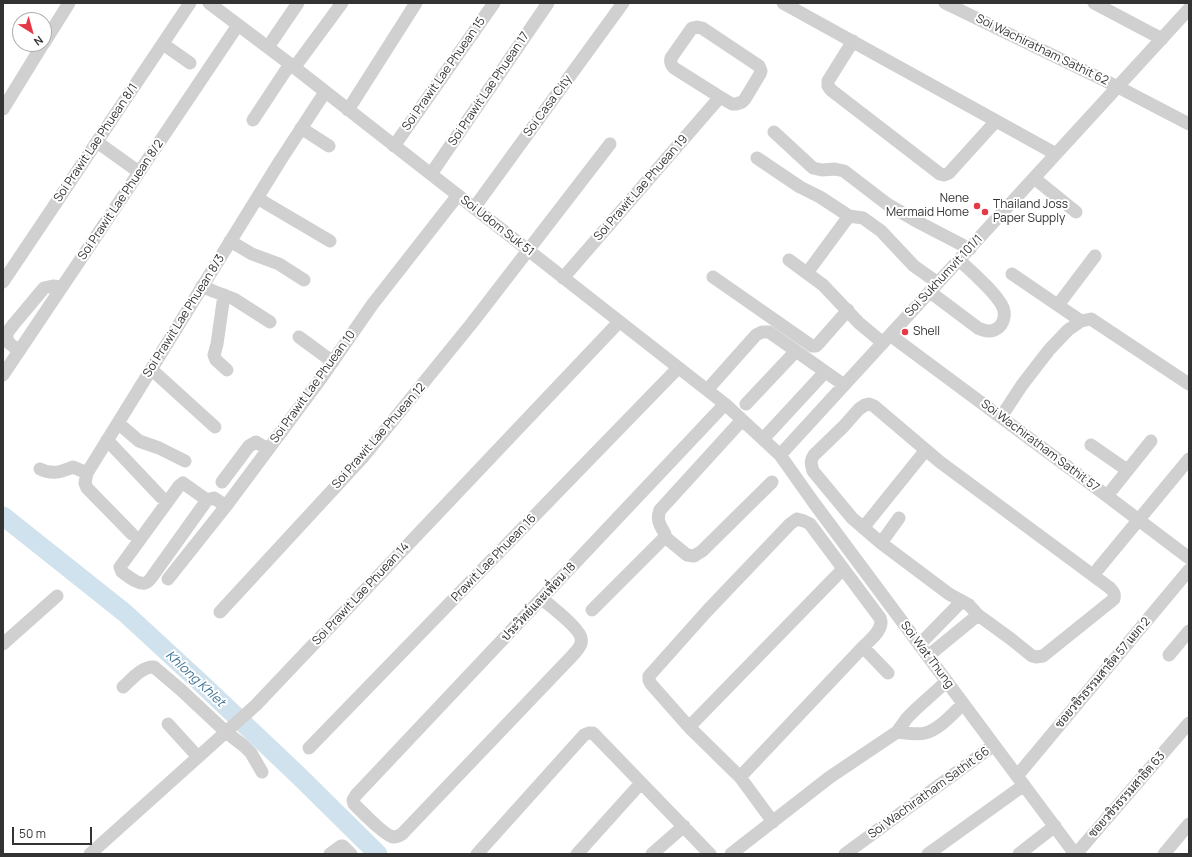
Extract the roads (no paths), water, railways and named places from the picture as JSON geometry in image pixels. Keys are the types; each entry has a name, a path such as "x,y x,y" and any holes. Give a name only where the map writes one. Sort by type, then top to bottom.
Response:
{"street":[{"path":"52,31 69,3"},
{"name":"Soi Prawit Lae Phuean 8/1","path":"3,282 190,3"},
{"name":"Soi Udom Suk 51","path":"209,3 268,47 725,404 780,455"},
{"path":"268,47 298,3"},
{"path":"253,120 292,66 342,3"},
{"path":"348,110 416,3"},
{"name":"Soi Prawit Lae Phuean 15","path":"394,146 494,3"},
{"name":"Soi Prawit Lae Phuean 17","path":"431,174 548,3"},
{"name":"Soi Casa City","path":"474,208 623,3"},
{"path":"783,3 1056,154"},
{"name":"Soi Wachiratham Sathit 62","path":"945,3 1118,87 1189,124"},
{"path":"1094,3 1162,39"},
{"name":"Soi Sukhumvit 101/1","path":"780,455 1189,9"},
{"name":"Soi Prawit Lae Phuean 8/2","path":"3,375 238,25"},
{"path":"697,26 756,63 760,68 760,74 742,102 732,104 720,97 674,68 671,63 671,58 692,28 697,26"},
{"path":"853,41 828,81 828,86 831,90 940,174 944,175 949,173 996,121"},
{"path":"163,44 190,63"},
{"path":"3,109 39,52"},
{"name":"Soi Prawit Lae Phuean 8/3","path":"87,473 230,241 325,92"},
{"name":"Soi Prawit Lae Phuean 19","path":"563,278 720,97"},
{"path":"301,128 329,146"},
{"path":"774,132 813,168 844,171 887,204 920,223 970,248"},
{"path":"97,142 139,172"},
{"name":"Soi Prawit Lae Phuean 12","path":"220,612 364,456 472,323 610,144"},
{"path":"757,158 849,216 862,218 881,231 934,288 978,328 985,332 993,331 999,327 1004,319 1004,310 1001,303 959,260"},
{"path":"1034,178 1076,212"},
{"name":"Soi Prawit Lae Phuean 10","path":"168,579 226,506 333,362 372,305 458,196"},
{"path":"257,198 330,241"},
{"path":"807,273 849,216"},
{"path":"230,241 252,254 279,264 304,280"},
{"path":"1058,305 1095,256"},
{"name":"Soi Wachiratham Sathit 57","path":"789,260 823,285 859,323 887,339 1001,417 1189,558"},
{"path":"1012,274 1081,321"},
{"path":"713,277 812,346 816,346 820,343 848,310"},
{"path":"19,350 9,343 6,329 44,288 53,286 61,287"},
{"path":"202,286 234,299 270,322"},
{"path":"224,295 214,355 216,360 226,370"},
{"path":"1001,417 1022,385 1049,350 1068,330 1081,321 1091,319 1189,384"},
{"name":"Soi Prawit Lae Phuean 14","path":"90,854 256,705 619,322"},
{"path":"707,390 756,335 762,332 769,332 844,385"},
{"path":"299,337 333,362"},
{"path":"746,404 796,350"},
{"name":"Prawit Lae Phuean 16","path":"310,748 678,368"},
{"path":"151,370 215,427"},
{"path":"763,439 825,372"},
{"name":"ประวิทย์และเพื่อน 18","path":"542,599 578,630 582,638 581,644 573,655 402,834 398,837 392,837 378,827 354,804 353,800 725,404"},
{"path":"869,404 874,406 925,451 1110,588 1115,595 1114,599 1043,656 1039,658 1032,656 978,615 969,605 949,594 863,528 852,518 813,471 811,464 811,459 814,455 843,427 858,409 869,404"},
{"path":"742,420 660,510 658,516 659,523 665,536 687,555 694,556 702,551 772,482"},
{"path":"118,423 139,441 159,448 184,461"},
{"path":"107,440 161,497"},
{"path":"1107,496 1151,441"},
{"path":"222,482 249,446 256,442 268,449"},
{"path":"1091,445 1127,470"},
{"path":"863,528 925,451"},
{"name":"Soi Wat Thung","path":"780,455 946,682 1076,854"},
{"path":"1098,569 1189,459"},
{"path":"40,469 48,473 63,471 73,467 87,473 85,483 87,488 132,534"},
{"path":"207,500 183,484 179,486 120,567 122,572 143,584 147,582 207,500 214,498 226,506"},
{"path":"881,543 899,518"},
{"path":"740,777 864,647 880,628 881,620 810,524 796,519 707,611 649,676 651,684 689,727 740,777 773,822"},
{"path":"592,610 665,536"},
{"path":"689,727 843,569"},
{"name":"ซอยวชิรธรรมสาธิต 57 แยก 2","path":"928,854 1021,781 1189,570"},
{"path":"3,644 57,596"},
{"path":"919,645 962,601"},
{"path":"928,656 978,615"},
{"path":"1169,655 1189,631"},
{"path":"864,647 888,673"},
{"path":"123,687 143,670 148,667 154,667 244,746 251,754 262,772"},
{"path":"731,854 830,777 897,732 907,718 946,682"},
{"path":"897,732 925,733 942,724 963,704"},
{"name":"ซอยวชิรธรรมสาธิต 63","path":"1076,854 1189,723"},
{"path":"168,724 198,757"},
{"path":"477,854 584,735 589,733 593,734 710,854"},
{"name":"Soi Wachiratham Sathit 66","path":"845,854 994,745"},
{"path":"577,854 641,783"},
{"path":"1164,854 1189,824"},
{"path":"652,854 684,826"},
{"path":"1018,854 1055,826"},
{"path":"330,854 340,846 343,846 351,854"}],"waterway":[{"name":"Khlong Khlet","path":"3,516 125,613 299,776 378,854"}],"place":[{"name":"Nene Mermaid Home","path":"977,206"},
{"name":"Thailand Joss Paper Supply","path":"985,212"},
{"name":"Shell","path":"905,332"}]}
